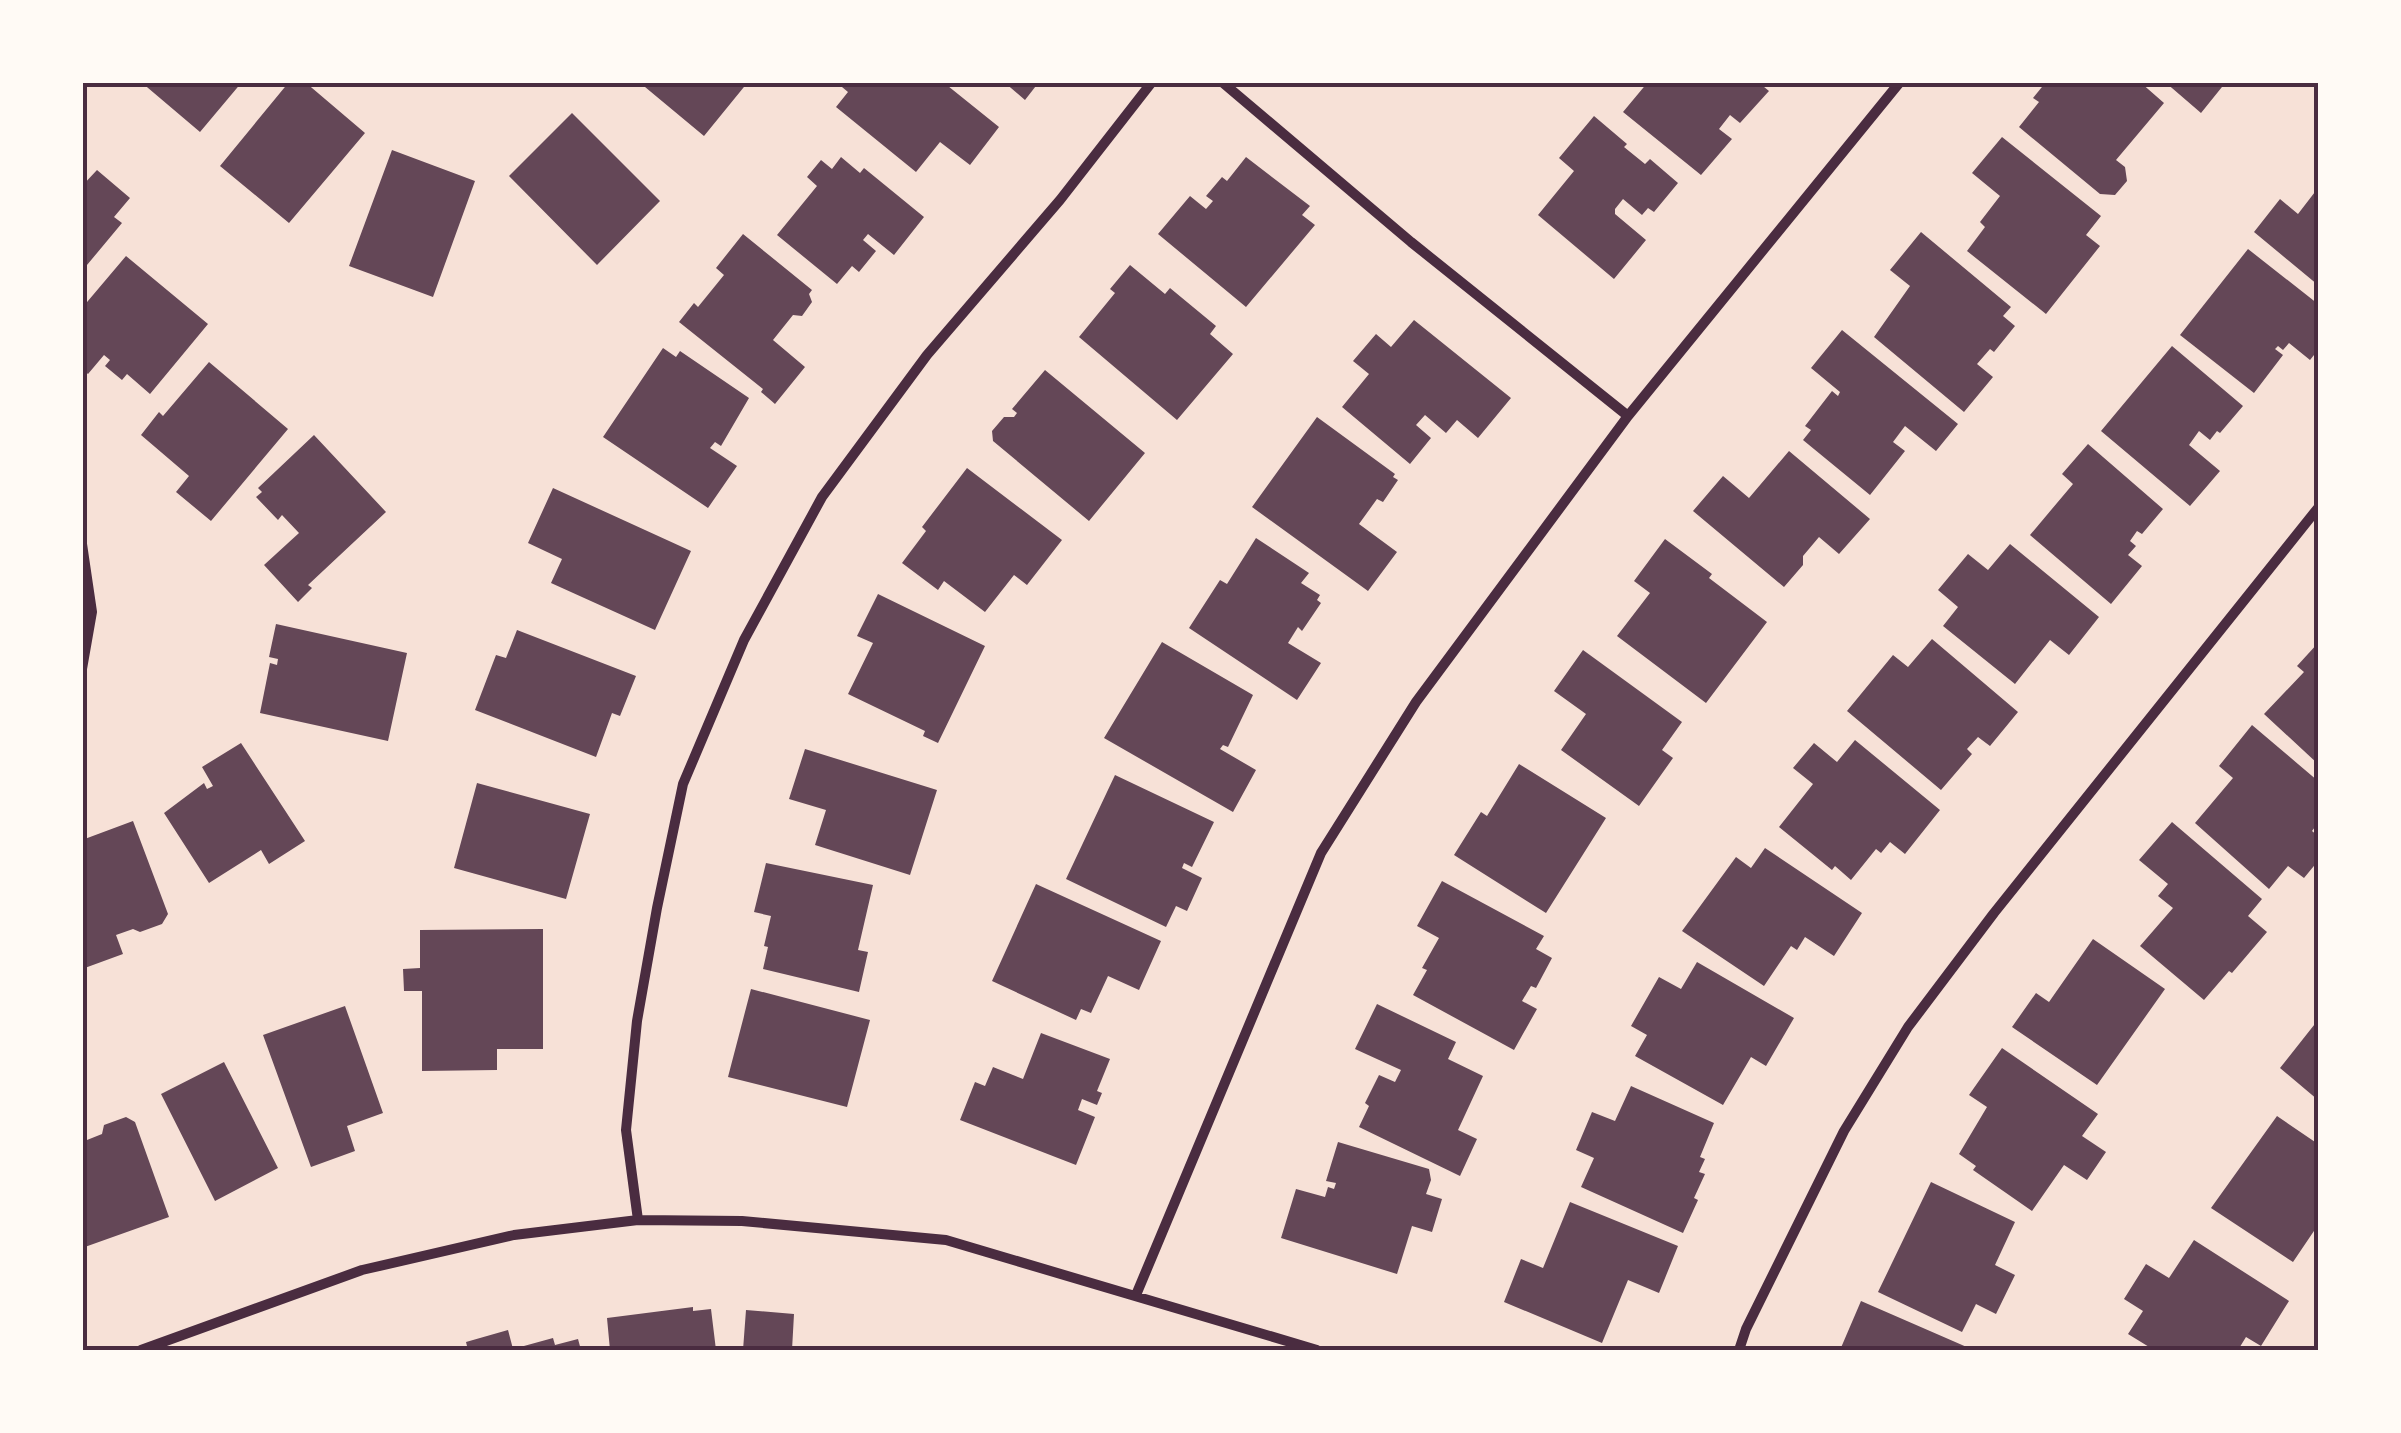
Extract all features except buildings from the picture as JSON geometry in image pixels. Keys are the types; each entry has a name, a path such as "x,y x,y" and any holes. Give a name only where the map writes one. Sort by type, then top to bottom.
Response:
{"street":[{"path":"638,1220 626,1130 636,1021 683,784 744,640 822,497 927,355 1060,200 1152,82"},
{"path":"1222,82 1411,242 1628,416"},
{"path":"1136,1296 1321,853 1416,702 1628,416 1900,82"},
{"path":"1738,1350 1844,1131 1908,1027 1994,913 2318,508"},
{"path":"82,544 92,612 82,668"},
{"path":"141,1350 362,1270 514,1235 638,1220 742,1222 946,1240 1317,1350"}]}
